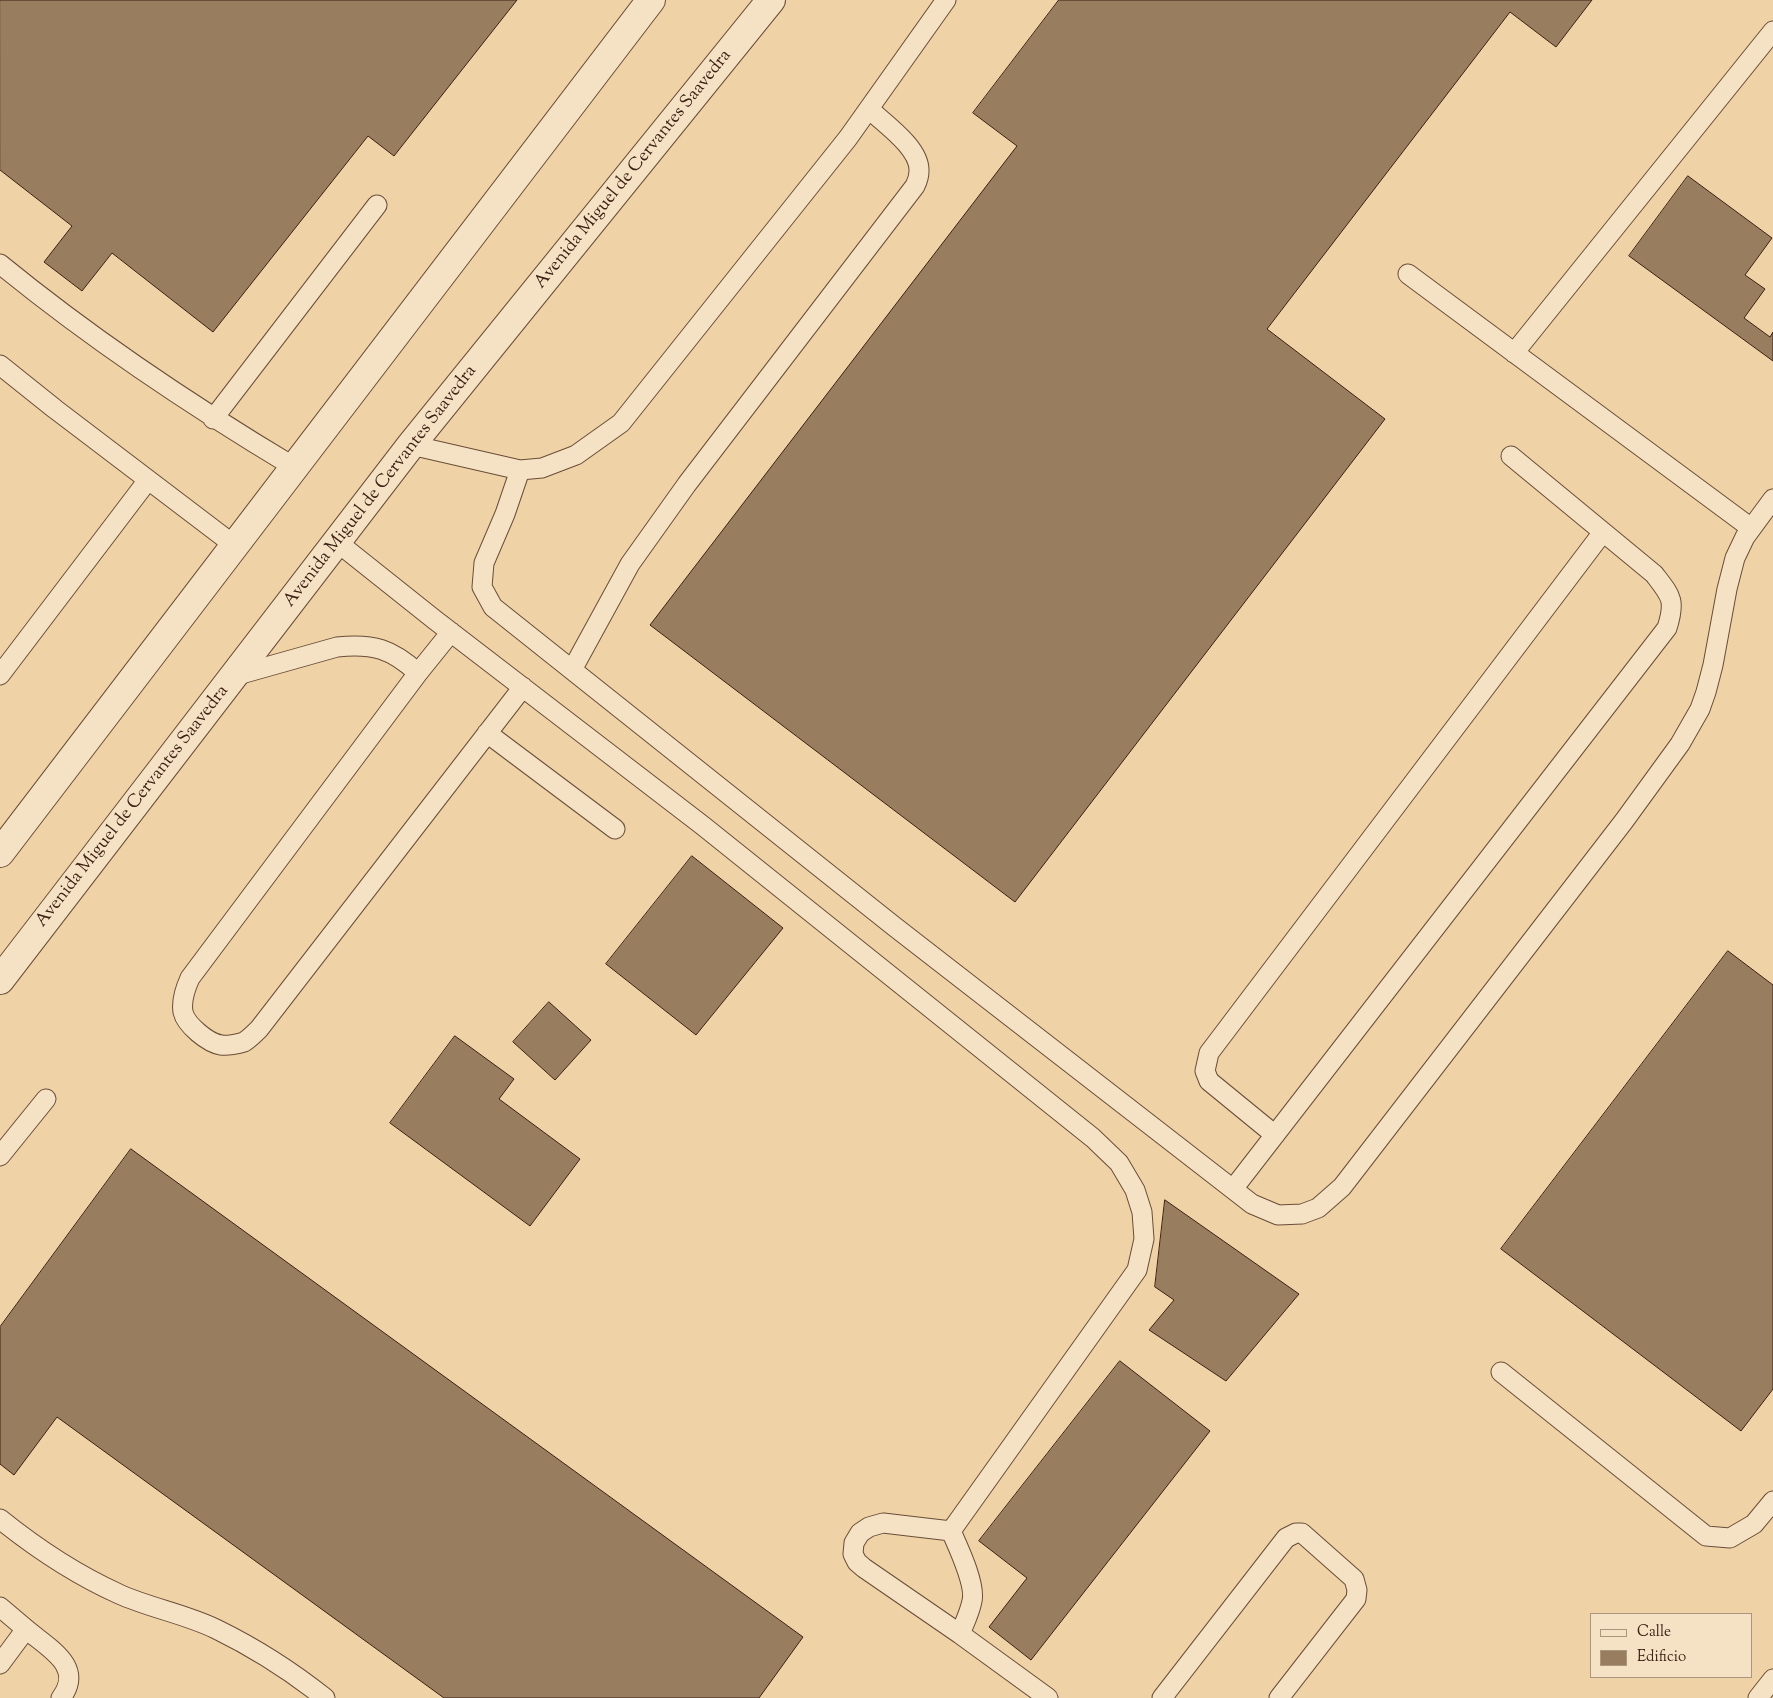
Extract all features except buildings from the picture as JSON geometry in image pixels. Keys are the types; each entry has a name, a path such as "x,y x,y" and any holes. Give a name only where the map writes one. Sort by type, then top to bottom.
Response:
{"street":[{"path":"0,853 651,0"},
{"name":"Avenida Miguel de Cervantes Saavedra","path":"0,980 411,445 771,0"}],"lane":[{"path":"411,445 520,470 542,468 576,455 622,423 869,109 946,0"},
{"path":"1514,353 1773,30"},
{"path":"572,670 630,564 688,484 915,186 920,172 917,158 908,146 869,109"},
{"path":"213,419 377,205"},
{"path":"0,264 40,297 116,353 213,419 294,467"},
{"path":"1408,274 1751,528"},
{"path":"0,365 234,545"},
{"path":"1233,1189 1667,628 1672,612 1670,595 1654,574 1511,456"},
{"path":"520,470 505,514 484,563 482,587 492,607 895,927 1252,1204 1278,1215 1302,1214 1318,1208 1342,1187 1624,821 1680,744 1700,709 1706,692 1735,558 1751,528 1773,499"},
{"path":"0,675 148,480"},
{"path":"1275,1134 1209,1081 1205,1071 1209,1053 1604,532"},
{"path":"337,542 702,825 1093,1138 1119,1162 1135,1190 1142,1212 1144,1239 1137,1270 951,1531"},
{"path":"451,632 190,978 183,1000 184,1013 191,1025 204,1037 220,1045 233,1044 245,1041 259,1029 523,687"},
{"path":"234,676 337,647 353,645 372,646 391,652 407,663 418,674"},
{"path":"487,733 615,829"},
{"path":"0,1156 46,1099"},
{"path":"1501,1372 1706,1536 1730,1538 1754,1524 1773,1501"},
{"path":"0,1519 19,1535 78,1573 120,1594 186,1616 215,1628 264,1655 325,1698"},
{"path":"951,1531 883,1523 869,1527 860,1533 854,1543 853,1554 857,1562 864,1568 1048,1698"},
{"path":"951,1531 967,1573 973,1600 960,1634"},
{"path":"1162,1698 1286,1538 1296,1533 1302,1533 1354,1580 1357,1590 1356,1598 1279,1698"},
{"path":"0,1607 64,1661 70,1678 68,1689 61,1698"},
{"path":"0,1664 26,1629"},
{"path":"1758,1698 1773,1679"}]}
